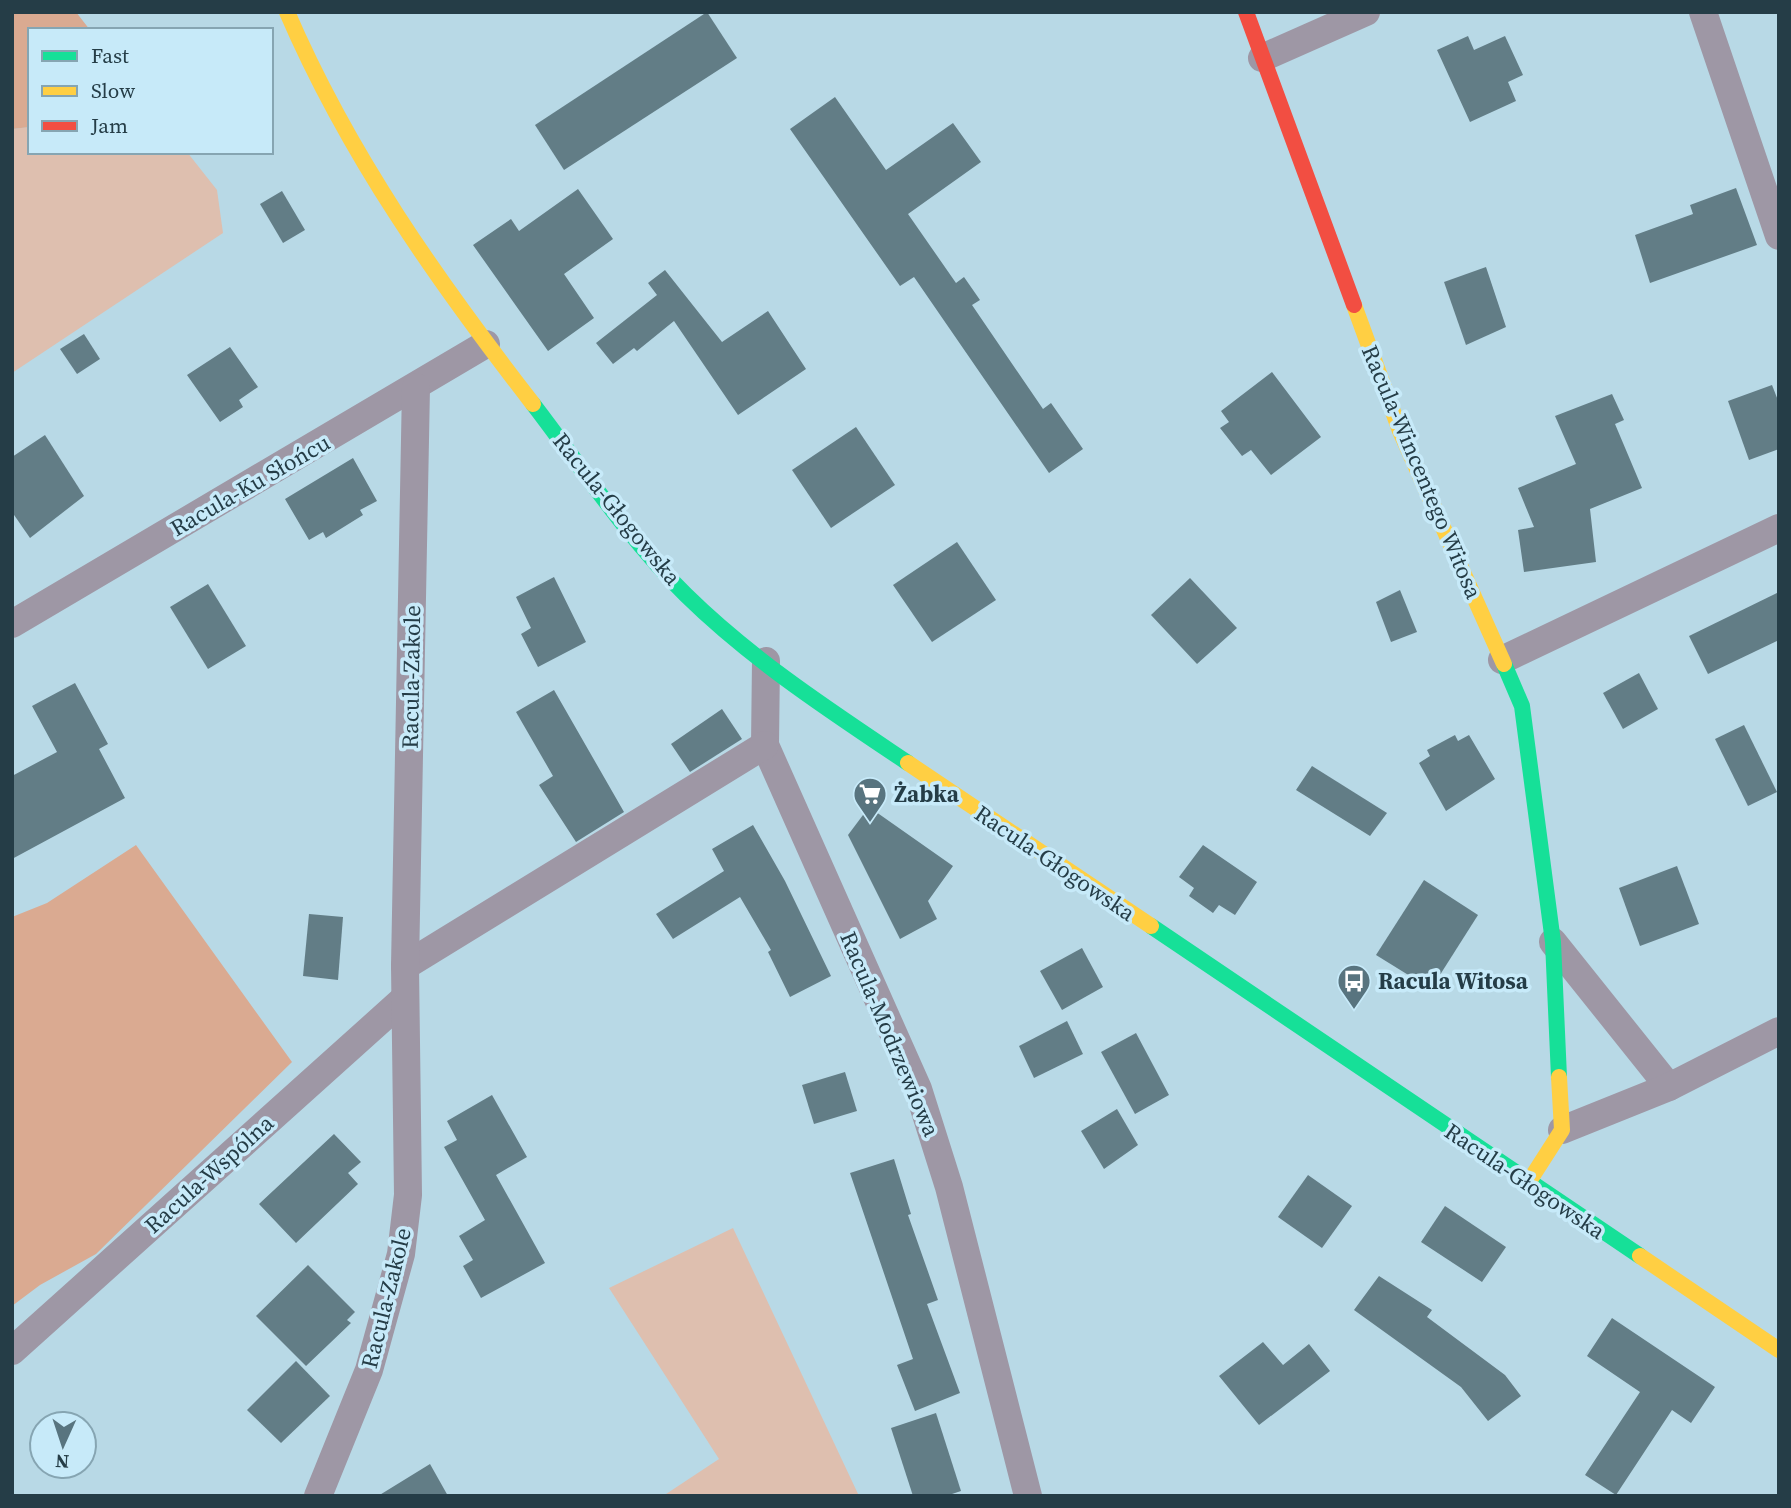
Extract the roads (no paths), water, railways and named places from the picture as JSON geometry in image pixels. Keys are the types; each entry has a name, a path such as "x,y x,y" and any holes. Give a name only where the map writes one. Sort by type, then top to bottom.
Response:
{"street":[{"name":"Racula-Głogowska","path":"287,12 330,111 394,213 486,344 615,511 686,595 766,662 889,749 1779,1350"},
{"name":"Racula-Wincentego Witosa","path":"1246,12 1400,431 1522,706 1553,942 1562,1130"},
{"path":"1262,58 1366,12"},
{"path":"1703,12 1779,236"},
{"name":"Racula-Ku Słońcu","path":"12,624 486,344"},
{"name":"Racula-Zakole","path":"318,1496 369,1370 404,1239 408,1195 405,966 416,387"},
{"path":"1502,660 1779,528"},
{"name":"Racula-Modrzewiowa","path":"766,662 765,746 918,1089 950,1187 1028,1496"},
{"path":"405,966 765,746"},
{"path":"1553,942 1669,1087"},
{"name":"Racula-Wspólna","path":"12,1350 405,998"},
{"path":"1528,1183 1562,1130 1669,1087 1779,1031"}],"place":[{"name":"Żabka","path":"870,824"},
{"name":"Racula Witosa","path":"1354,1011"}]}
